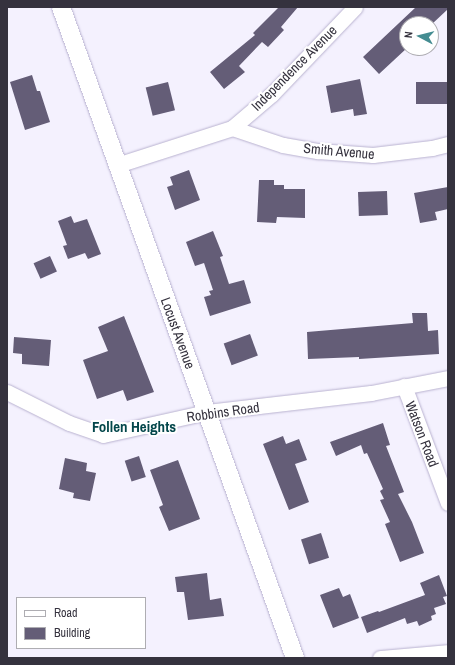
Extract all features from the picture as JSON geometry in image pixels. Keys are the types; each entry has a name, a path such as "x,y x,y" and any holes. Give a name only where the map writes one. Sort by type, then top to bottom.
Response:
{"street":[{"name":"Locust Avenue","path":"61,7 295,658"},
{"name":"Independence Avenue","path":"117,165 232,128 272,94 355,7"},
{"name":"Smith Avenue","path":"232,128 283,145 318,151 373,155 432,148 448,144"},
{"name":"Robbins Road","path":"7,392 69,423 103,435 207,412 371,394 448,378"},
{"name":"Watson Road","path":"404,386 448,504"},
{"path":"380,658 448,652"}],"building":[{"path":"279,7 298,7 281,27 284,30 268,47 262,42 239,66 245,72 224,89 210,72 255,35 253,33"},
{"path":"416,7 448,7 448,9 439,17 439,16 406,16"},
{"path":"399,23 399,55 379,74 363,57"},
{"path":"32,75 37,91 40,91 50,122 25,130 10,82"},
{"path":"360,79 367,114 354,116 353,109 331,113 326,86"},
{"path":"168,82 175,110 153,116 146,88"},
{"path":"416,82 448,82 448,104 416,104"},
{"path":"189,170 200,200 175,210 167,187 173,185 170,177"},
{"path":"259,180 274,180 274,185 284,185 284,189 305,189 305,218 277,217 276,223 257,222"},
{"path":"448,187 448,209 435,212 437,220 420,223 414,193"},
{"path":"387,191 388,215 359,216 358,192"},
{"path":"71,216 74,223 87,219 101,254 88,259 85,253 68,259 63,246 67,245 58,221"},
{"path":"213,231 223,256 220,257 229,284 244,280 251,303 210,316 204,297 211,295 209,291 213,290 204,263 195,266 186,242"},
{"path":"50,256 57,272 40,279 34,263"},
{"path":"412,313 427,313 428,331 438,330 439,354 359,359 359,357 308,359 307,332 413,323"},
{"path":"124,316 154,392 127,401 123,390 97,399 83,360 108,351 98,327"},
{"path":"250,334 258,356 232,365 224,344"},
{"path":"14,337 51,340 49,366 22,364 22,354 13,353"},
{"path":"383,423 390,445 386,446 404,492 398,494 412,522 424,553 400,562 385,524 390,522 380,500 384,499 380,491 383,489 367,453 364,454 361,445 336,456 330,442"},
{"path":"283,436 286,444 299,439 307,460 295,464 309,502 289,510 263,444"},
{"path":"139,456 146,477 132,482 125,461"},
{"path":"65,458 87,463 86,471 96,473 90,501 73,498 74,493 59,489"},
{"path":"178,460 200,519 169,531 159,507 163,505 150,470"},
{"path":"321,533 329,558 309,564 301,539"},
{"path":"207,573 210,600 221,598 224,616 188,620 184,592 177,592 175,577"},
{"path":"439,575 447,596 443,597 446,604 434,608 436,614 431,616 432,620 419,626 417,621 407,624 405,618 367,633 361,617 425,595 420,583"},
{"path":"339,588 343,597 350,594 359,618 333,628 320,595"}],"district":[{"name":"Follen Heights","path":"134,427"}]}
